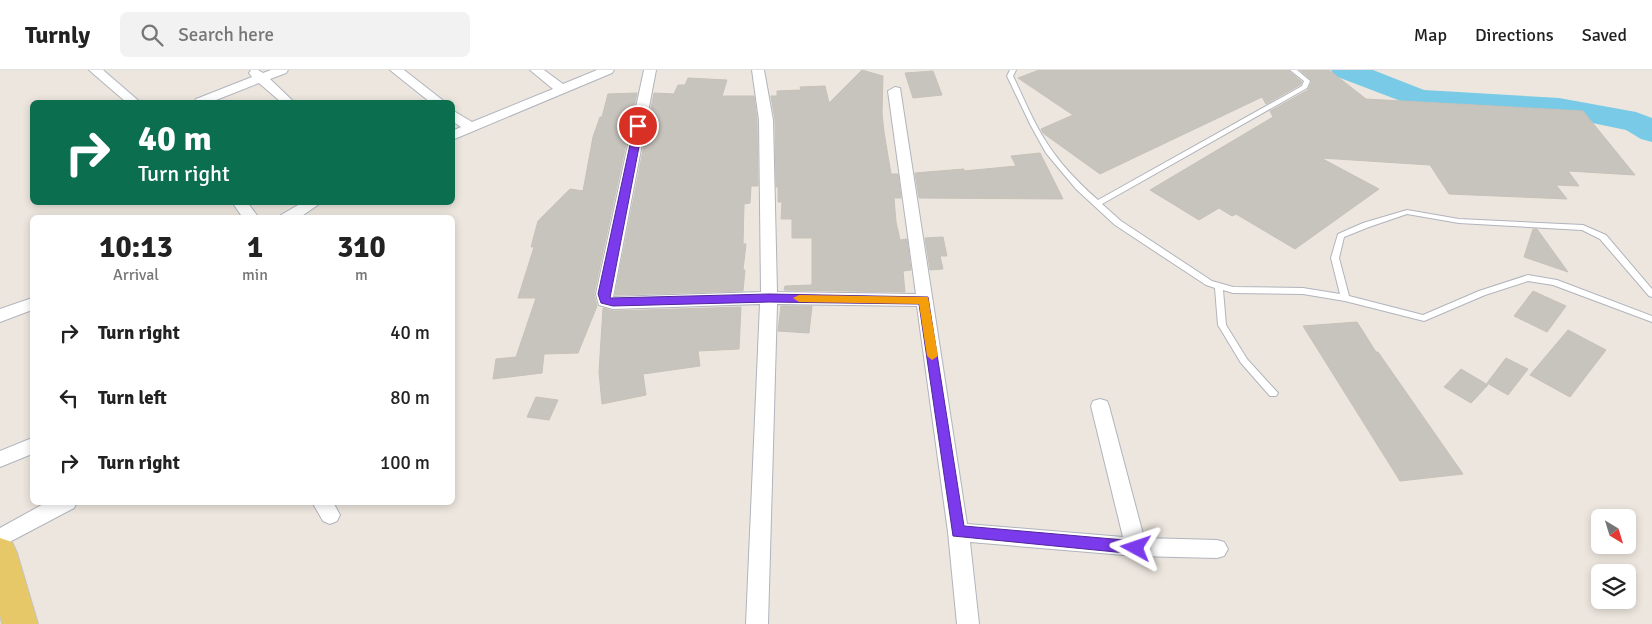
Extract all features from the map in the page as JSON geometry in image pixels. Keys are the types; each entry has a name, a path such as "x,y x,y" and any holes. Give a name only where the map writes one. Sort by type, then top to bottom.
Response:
{"main road":[{"path":"0,553 20,624"}],"street":[{"path":"95,70 131,100"},
{"path":"205,100 257,74 282,70"},
{"path":"396,70 435,100"},
{"path":"536,70 561,88"},
{"path":"455,134 561,88 608,70"},
{"path":"650,70 604,301 769,298 924,300"},
{"path":"757,624 769,298 766,120 758,70"},
{"path":"257,74 286,100"},
{"path":"895,91 958,532 968,624"},
{"path":"455,116 470,127"},
{"path":"241,205 250,215"},
{"path":"291,215 310,205"},
{"path":"0,316 30,305"},
{"path":"1100,406 1136,548"},
{"path":"0,459 30,447"},
{"path":"0,538 61,505"},
{"path":"958,532 1136,548 1218,549"}],"lane":[{"path":"1013,70 1010,76 1034,126 1050,153 1079,187 1118,224 1209,283 1233,290 1303,290 1345,298 1424,318 1482,293 1528,278 1554,282 1652,319"},
{"path":"1097,204 1305,86 1307,81 1293,70"},
{"path":"1345,298 1335,258 1341,236 1366,225 1407,212 1458,221 1583,228 1603,237 1652,294"},
{"path":"1219,286 1222,325 1244,361 1273,394"}],"building":[{"path":"862,70 883,76 882,113 884,132 891,174 898,174 901,198 894,198 896,222 900,240 907,239 911,270 903,271 905,292 784,290 785,286 812,285 812,238 792,238 792,219 781,219 782,202 778,202 778,187 776,187 775,120 771,96 777,96 777,91 801,90 800,87 825,86 829,103"},
{"path":"1039,70 1288,70 1302,82 1300,85 1266,104 1262,97 1100,174 1043,133 1041,129 1073,115 1018,78"},
{"path":"1300,70 1329,70 1366,99 1583,111 1635,175 1568,171 1579,186 1556,185 1567,199 1449,194 1430,165 1321,158 1379,189 1295,249 1236,214 1232,216 1219,208 1199,220 1150,190 1273,117 1270,111 1308,90 1312,81"},
{"path":"933,71 942,95 913,98 905,73"},
{"path":"688,78 727,80 722,96 754,96 757,120 758,186 751,186 750,203 744,204 743,244 746,244 743,291 615,295 654,93 674,94 678,85 685,85"},
{"path":"637,93 594,294 597,306 578,353 544,354 542,373 493,379 496,359 516,357 536,298 518,298 534,247 531,247 538,221 570,189 583,191 593,137 600,117 602,117 608,94"},
{"path":"1040,153 1063,199 919,198 915,173 1016,166 1011,156"},
{"path":"1533,229 1537,229 1568,272 1524,257"},
{"path":"943,237 947,256 940,256 943,269 930,270 925,238"},
{"path":"1533,291 1566,306 1547,332 1514,316"},
{"path":"781,306 812,306 809,333 778,331"},
{"path":"741,307 739,349 698,351 700,366 643,374 646,395 602,404 599,372 603,308 613,311"},
{"path":"1357,322 1376,352 1378,352 1463,474 1400,481 1303,326"},
{"path":"1568,330 1606,350 1570,397 1530,375"},
{"path":"1506,358 1528,369 1508,395 1487,383"},
{"path":"1461,369 1488,385 1471,403 1444,387"},
{"path":"536,397 558,400 549,420 527,417"}],"waterway":[{"path":"1346,70 1419,99 1559,107 1636,122 1652,132"}],"slow traffic":[{"path":"799,298 924,300 932,356"}],"route":[{"path":"638,126 604,301 769,298 924,300 958,532 1136,548"}]}
